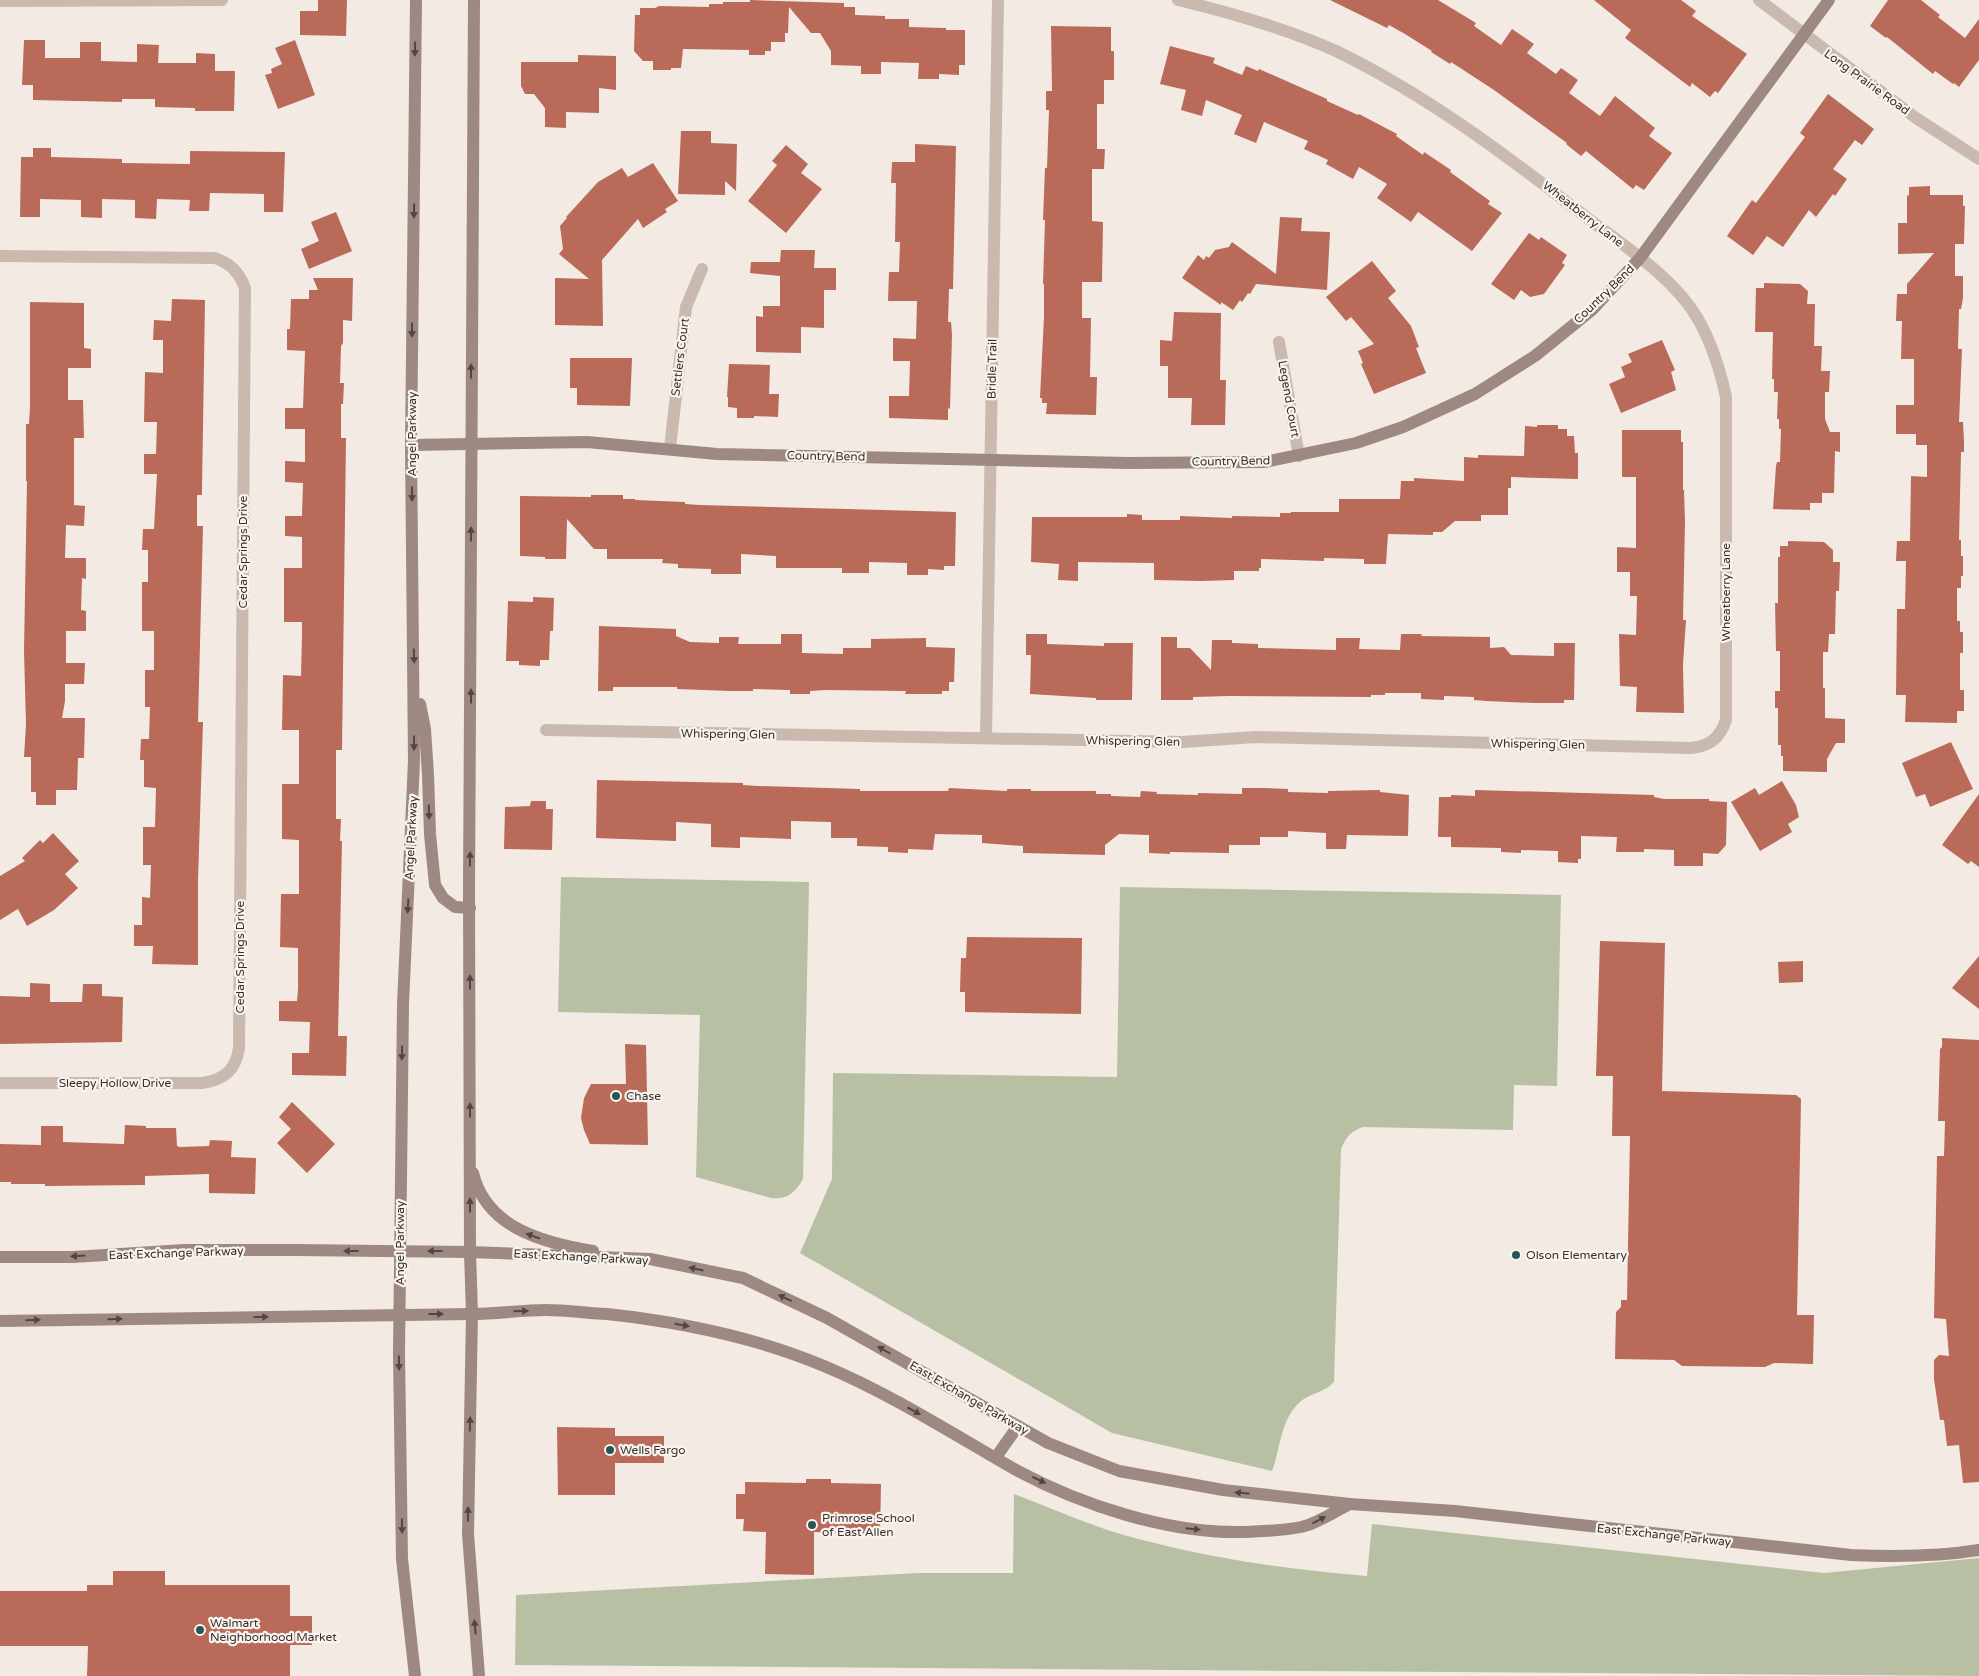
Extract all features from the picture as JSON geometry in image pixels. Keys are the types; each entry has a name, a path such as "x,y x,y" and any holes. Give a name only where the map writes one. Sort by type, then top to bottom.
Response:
{"main road":[{"name":"Angel Parkway","path":"415,1676 402,1559 399,1251 403,1004 414,761 411,445 416,0"},
{"path":"474,0 470,908 470,1252 472,1314 468,1534 479,1676"},
{"name":"Country Bend","path":"411,445 587,442 670,448 717,454 1127,463 1265,462 1356,443 1403,427 1475,394 1535,356 1593,309 1640,258 1829,0"},
{"path":"414,677 425,729 430,834 435,885 443,898 455,907 470,908"},
{"path":"470,1159 475,1181 485,1201 500,1218 519,1231 541,1239 584,1249 650,1259"},
{"name":"East Exchange Parkway","path":"0,1257 73,1256 184,1250 470,1252 650,1259 743,1278 827,1318 1048,1443 1119,1471 1222,1490 1350,1504 1455,1511 1852,1555 1918,1556 1979,1550"},
{"path":"0,1321 472,1314 548,1310 661,1321 742,1338 824,1366 899,1402 1017,1470 1096,1504 1137,1518 1180,1527 1223,1532 1266,1531 1307,1526 1350,1504"},
{"path":"996,1457 1018,1426"}],"street":[{"path":"0,1 222,0"},
{"name":"Bridle Trail","path":"986,738 998,0"},
{"name":"Wheatberry Lane","path":"1178,0 1238,14 1335,51 1415,93 1540,181 1640,258 1676,291 1698,318 1718,363 1726,397 1726,720 1718,738"},
{"name":"Long Prairie Road","path":"1759,0 1916,118 1979,159"},
{"name":"Cedar Springs Drive","path":"0,256 215,258 234,268 241,277 245,288 239,1048 237,1060 228,1073"},
{"name":"Settlers Court","path":"670,448 686,307 702,269"},
{"name":"Legend Court","path":"1279,342 1299,456"},
{"name":"Whispering Glen","path":"546,730 1182,742 1256,738 1691,748 1701,747 1718,738"},
{"name":"Sleepy Hollow Drive","path":"0,1083 202,1083 214,1082 228,1073"}],"green space":[{"path":"561,877 809,882 803,1179 797,1188 786,1197 771,1198 696,1177 700,1015 558,1012"},
{"path":"1120,887 1561,895 1557,1086 1514,1085 1513,1130 1363,1127 1355,1130 1343,1145 1341,1149 1334,1382 1327,1388 1305,1398 1294,1408 1285,1425 1272,1471 1112,1433 800,1253 832,1179 833,1073 1117,1077"},
{"path":"1014,1494 1104,1529 1179,1549 1272,1566 1367,1576 1372,1524 1824,1573 1979,1558 1979,1676 515,1665 516,1595 919,1573 1013,1573"}],"building":[{"path":"318,0 347,0 346,36 300,35 300,11 318,11"},
{"path":"750,0 844,3 844,7 855,7 855,15 885,16 885,19 909,19 909,27 965,30 965,65 959,65 959,75 939,74 939,79 918,79 919,63 881,62 881,74 861,74 861,66 831,65 831,51 820,33 811,33 789,7 788,33 785,33 785,42 771,42 771,51 765,51 765,55 749,55 749,50 683,49 681,68 653,70 653,61 643,61 634,51 635,15 640,15 640,8 655,8 659,6 709,7 709,4 750,2"},
{"path":"1330,0 1438,0 1476,23 1474,26 1501,45 1512,29 1534,44 1527,53 1556,74 1561,68 1578,80 1569,93 1600,116 1615,96 1655,128 1649,136 1672,153 1644,190 1636,185 1633,189 1586,151 1581,156 1567,143 1494,90 1451,62 1450,64 1389,25 1387,28"},
{"path":"1594,0 1681,0 1696,11 1692,16 1747,54 1718,93 1715,91 1710,97 1692,83 1690,87 1625,38 1631,30"},
{"path":"1888,0 1921,0 1940,15 1938,17 1965,38 1979,19 1979,60 1959,87 1935,71 1933,74 1887,37 1870,26"},
{"path":"1051,26 1111,27 1111,51 1114,51 1114,80 1104,80 1104,104 1097,104 1097,149 1105,149 1104,169 1092,169 1092,221 1103,222 1102,282 1082,282 1082,318 1091,318 1090,377 1097,377 1096,415 1046,414 1047,403 1042,403 1042,398 1040,398 1044,317 1045,220 1043,220 1049,110 1046,110 1046,91 1052,91"},
{"path":"24,40 45,40 45,58 80,58 80,42 101,42 101,61 137,62 137,44 159,45 158,63 196,63 196,53 215,54 215,71 235,71 234,111 195,111 195,108 155,107 155,99 122,99 122,102 33,100 33,85 22,85"},
{"path":"295,40 315,95 278,109 265,75 272,73 271,69 282,64 275,48"},
{"path":"1170,46 1215,58 1213,63 1242,75 1246,66 1258,71 1259,69 1359,114 1397,134 1396,136 1423,155 1424,152 1451,170 1450,172 1490,201 1488,204 1502,213 1472,251 1418,212 1411,222 1377,198 1387,184 1359,167 1353,179 1326,164 1328,160 1304,149 1308,141 1264,122 1256,143 1234,134 1242,115 1206,100 1202,116 1181,110 1186,90 1160,84"},
{"path":"578,55 616,56 616,90 599,88 599,113 566,112 566,128 545,127 545,108 534,94 525,94 521,86 521,62 578,62"},
{"path":"1828,94 1874,129 1862,145 1855,140 1833,169 1847,179 1816,217 1809,210 1783,247 1767,236 1753,255 1727,236 1752,200 1756,203 1805,137 1800,133"},
{"path":"681,131 711,131 711,143 737,144 736,191 725,181 725,195 678,194"},
{"path":"915,144 956,146 953,289 949,289 948,322 951,322 952,335 948,420 889,418 889,396 909,396 910,361 893,361 893,338 916,339 917,301 888,301 889,272 899,272 900,242 895,242 896,183 891,183 892,162 915,162"},
{"path":"786,145 808,164 801,173 822,189 786,233 748,201 777,165 772,161"},
{"path":"33,148 51,148 51,157 122,159 122,163 190,164 190,151 285,152 283,212 264,212 264,194 210,193 209,211 189,211 190,200 157,199 156,219 135,218 135,200 102,199 102,218 81,217 81,200 40,199 40,217 20,217 21,157 33,157"},
{"path":"653,163 678,201 665,209 667,212 643,228 638,219 602,260 603,326 555,325 555,278 589,279 559,254 563,249 560,226 598,182 622,168 628,177"},
{"path":"1930,186 1930,195 1963,195 1963,206 1965,206 1964,244 1955,244 1955,276 1963,276 1963,298 1961,309 1959,309 1958,349 1962,349 1959,422 1963,422 1964,441 1964,452 1961,452 1959,540 1961,540 1961,556 1963,556 1963,576 1961,576 1961,588 1957,588 1957,621 1960,621 1960,632 1963,632 1963,653 1960,653 1960,690 1964,690 1964,711 1957,711 1957,723 1905,722 1906,695 1896,695 1897,609 1905,609 1906,561 1896,561 1897,541 1910,541 1911,476 1927,477 1927,445 1916,445 1916,434 1896,434 1896,405 1914,405 1914,359 1901,359 1902,321 1896,321 1897,294 1907,294 1907,284 1934,253 1898,254 1898,223 1907,223 1909,187"},
{"path":"336,212 352,251 309,269 301,249 319,241 311,222"},
{"path":"1280,217 1302,218 1301,231 1330,232 1327,290 1256,284 1250,294 1248,293 1242,302 1240,300 1233,310 1221,302 1221,305 1182,278 1198,255 1204,260 1206,256 1209,258 1215,250 1229,247 1232,242 1276,274"},
{"path":"1529,233 1539,240 1541,237 1567,255 1562,263 1565,265 1544,294 1530,297 1521,290 1514,300 1491,284"},
{"path":"781,250 815,250 814,268 836,268 836,290 824,290 824,328 801,327 801,353 756,352 756,316 763,317 763,306 780,306 780,276 750,273 751,262 780,262"},
{"path":"1372,261 1396,291 1388,298 1411,326 1419,347 1416,348 1426,373 1374,394 1361,364 1363,363 1358,351 1374,344 1351,317 1346,321 1326,297"},
{"path":"313,278 353,278 352,321 343,320 343,343 341,346 340,383 344,383 343,404 341,404 341,438 346,438 342,750 336,750 336,819 341,819 340,841 342,841 338,1036 347,1036 346,1076 292,1075 292,1053 309,1053 310,1022 279,1021 279,1001 297,1001 298,989 298,948 280,947 281,894 299,894 299,840 282,839 282,784 299,784 299,730 282,730 283,675 301,676 302,635 302,622 284,622 284,568 302,568 302,537 285,536 285,516 302,516 303,483 285,482 285,461 305,462 305,429 285,429 285,408 303,408 305,351 287,350 287,329 290,329 291,299 309,299 309,290 318,290"},
{"path":"1764,283 1800,284 1808,291 1807,304 1815,304 1814,346 1822,346 1821,371 1830,371 1829,392 1825,392 1825,419 1830,432 1840,432 1840,452 1835,451 1834,493 1822,493 1822,503 1810,503 1810,510 1773,509 1776,466 1777,462 1780,462 1781,429 1779,429 1779,419 1777,419 1778,392 1774,392 1774,379 1772,379 1773,332 1755,332 1756,288 1764,288"},
{"path":"172,299 205,300 202,495 197,495 197,526 203,526 198,722 203,722 198,880 198,965 152,964 153,946 134,946 134,925 142,925 142,897 150,898 151,865 143,865 143,827 155,827 156,788 144,787 144,760 140,760 141,739 149,739 150,707 145,707 145,670 154,670 154,631 142,631 142,582 148,582 148,550 142,550 143,529 154,529 157,474 144,474 144,454 156,454 157,422 144,422 145,372 163,373 163,340 153,340 154,320 171,321"},
{"path":"30,302 84,303 84,348 91,349 91,368 68,368 68,400 83,400 84,438 74,438 74,505 85,506 84,526 66,525 65,558 86,558 86,579 82,578 81,610 86,611 86,631 66,631 66,663 85,663 84,684 65,684 62,718 85,718 84,758 78,758 77,790 56,790 56,805 36,805 36,792 31,792 31,757 24,757 26,724 24,651 27,481 26,424 29,424 30,406"},
{"path":"1174,312 1221,313 1220,380 1226,380 1225,425 1191,425 1192,398 1168,398 1168,366 1160,366 1160,340 1172,341"},
{"path":"1662,340 1675,370 1671,372 1676,390 1621,413 1609,384 1625,377 1621,367 1632,362 1628,354"},
{"path":"570,358 632,358 630,406 577,405 577,388 570,388"},
{"path":"729,364 770,365 769,394 779,394 778,417 754,416 754,418 737,418 737,408 728,407"},
{"path":"1537,425 1558,425 1558,429 1567,429 1567,436 1574,436 1575,453 1578,453 1578,479 1511,477 1511,488 1508,488 1508,515 1481,515 1481,521 1455,521 1442,532 1433,532 1433,535 1388,534 1386,564 1364,564 1364,559 1324,558 1324,561 1261,559 1259,571 1234,571 1234,580 1200,581 1154,580 1154,563 1078,562 1078,581 1058,580 1059,564 1031,562 1032,517 1127,517 1127,514 1142,515 1142,520 1180,520 1180,516 1280,517 1280,513 1291,512 1339,512 1339,499 1400,499 1401,481 1414,481 1414,478 1464,481 1464,457 1478,458 1478,455 1524,456 1525,426 1537,427"},
{"path":"1622,430 1681,430 1685,521 1683,620 1686,620 1683,664 1684,713 1636,712 1637,687 1620,686 1619,634 1636,635 1637,596 1630,596 1630,572 1617,572 1617,547 1636,548 1636,477 1622,477"},
{"path":"591,495 623,495 623,499 685,502 685,504 700,505 956,512 955,566 944,566 944,570 928,569 928,575 907,575 907,563 869,562 869,573 842,573 842,568 776,568 776,556 741,554 741,574 711,574 711,569 678,568 678,564 662,563 663,559 607,559 607,549 594,549 567,519 566,559 520,556 520,496 591,497"},
{"path":"1788,541 1824,542 1833,550 1833,562 1840,562 1839,591 1836,591 1835,634 1829,634 1828,652 1823,652 1823,688 1825,688 1825,718 1845,719 1845,743 1836,743 1827,759 1827,772 1783,771 1781,745 1778,745 1778,708 1775,708 1775,691 1780,691 1780,651 1776,651 1775,603 1778,603 1778,557 1780,557 1780,546 1788,546"},
{"path":"533,597 554,598 553,631 550,631 549,660 540,660 540,666 519,665 519,661 506,661 508,601 533,602"},
{"path":"599,626 676,629 676,636 690,642 719,643 719,637 739,637 738,644 781,644 781,634 802,634 802,653 843,654 843,648 871,648 871,639 926,638 926,647 955,648 954,682 949,682 949,691 942,691 942,694 905,694 906,691 826,690 810,691 810,694 790,694 790,690 753,689 753,691 730,691 677,689 677,687 613,687 613,691 598,691"},
{"path":"1026,634 1047,634 1047,644 1104,646 1104,643 1133,643 1132,700 1096,700 1096,698 1030,694 1031,655 1026,655"},
{"path":"1401,634 1490,637 1490,648 1504,647 1511,655 1554,656 1554,643 1575,643 1574,700 1564,700 1564,703 1534,703 1486,701 1474,700 1474,697 1444,696 1444,700 1421,699 1421,693 1385,693 1385,695 1371,695 1371,697 1229,696 1193,697 1193,700 1161,700 1161,637 1177,637 1177,648 1190,648 1211,670 1212,640 1232,640 1232,643 1258,644 1258,648 1336,650 1336,638 1360,638 1359,649 1400,650"},
{"path":"1951,742 1973,789 1930,807 1925,794 1916,797 1902,763"},
{"path":"597,780 743,783 743,785 758,786 860,789 860,791 948,791 949,788 1007,791 1007,789 1031,789 1031,791 1096,791 1096,794 1140,797 1141,791 1157,792 1156,794 1242,794 1242,788 1288,789 1288,792 1328,793 1328,791 1380,790 1380,792 1409,795 1408,836 1347,835 1346,849 1326,849 1326,833 1288,831 1288,837 1260,837 1260,845 1229,845 1229,853 1170,852 1170,854 1149,853 1149,835 1119,834 1105,845 1105,855 1023,853 1023,846 982,843 982,835 935,834 933,850 908,849 908,853 888,852 888,847 857,846 857,838 831,838 831,822 791,821 791,839 740,837 740,848 711,847 711,824 676,822 676,841 596,838"},
{"path":"1782,781 1796,805 1799,817 1788,824 1792,832 1760,851 1731,802 1755,788 1759,795"},
{"path":"1475,790 1654,795 1654,797 1664,799 1709,799 1709,801 1727,802 1726,845 1718,854 1703,853 1703,866 1674,866 1674,850 1644,849 1644,852 1616,852 1617,837 1581,836 1581,859 1578,859 1578,863 1558,862 1558,851 1521,850 1521,853 1501,852 1501,848 1451,847 1451,837 1438,837 1439,797 1451,797 1451,795 1475,796"},
{"path":"1979,794 1979,867 1971,861 1968,864 1942,845"},
{"path":"531,801 546,801 546,809 553,809 552,850 504,849 505,807 530,806"},
{"path":"53,833 79,861 65,874 78,888 54,910 27,926 18,909 0,920 0,876 25,861 22,858 40,840 43,843"},
{"path":"967,937 1082,938 1081,1014 965,1012 965,992 960,992 961,958 966,958"},
{"path":"1600,941 1665,943 1662,1091 1796,1095 1801,1099 1797,1315 1814,1315 1813,1364 1774,1363 1765,1367 1682,1366 1674,1360 1615,1359 1616,1312 1621,1307 1621,1300 1627,1300 1630,1136 1612,1136 1613,1076 1596,1076"},
{"path":"1979,956 1979,1009 1952,988"},
{"path":"1803,961 1803,982 1779,983 1778,962"},
{"path":"30,983 50,984 50,1002 82,1002 83,984 102,984 102,996 123,997 122,1042 0,1044 0,996 30,997"},
{"path":"1942,1038 1979,1040 1979,1482 1963,1483 1959,1445 1947,1446 1944,1420 1940,1420 1934,1379 1934,1360 1939,1355 1949,1356 1946,1319 1934,1318 1937,1156 1944,1156 1945,1121 1938,1121"},
{"name":"Chase","path":"625,1044 646,1045 648,1145 590,1144 581,1118 584,1098 591,1084 626,1084"},
{"path":"292,1102 335,1144 307,1173 277,1143 291,1129 279,1117"},
{"path":"125,1125 146,1126 146,1128 176,1128 177,1146 180,1147 209,1146 210,1140 232,1141 231,1157 256,1158 255,1194 209,1193 209,1174 145,1176 145,1185 45,1186 45,1184 11,1184 11,1182 0,1182 0,1144 41,1145 41,1126 63,1126 63,1142 124,1144"},
{"name":"Wells Fargo","path":"557,1427 615,1428 615,1436 664,1436 664,1463 615,1463 615,1495 558,1495"},
{"name":"Primrose School of East Allen","path":"806,1479 831,1479 831,1483 881,1484 880,1534 814,1532 814,1575 765,1574 766,1532 743,1531 744,1519 736,1519 736,1494 745,1494 745,1482 806,1483"},
{"name":"Walmart Neighborhood Market","path":"113,1571 165,1571 165,1585 290,1585 290,1616 312,1616 312,1645 290,1645 290,1676 87,1676 88,1646 0,1646 0,1591 87,1591 87,1585 113,1585"}],"place":[{"name":"Chase","path":"616,1096"},
{"name":"Olson Elementary","path":"1516,1255"},
{"name":"Wells Fargo","path":"610,1450"},
{"name":"Primrose School of East Allen","path":"812,1525"},
{"name":"Walmart Neighborhood Market","path":"200,1630"}]}
